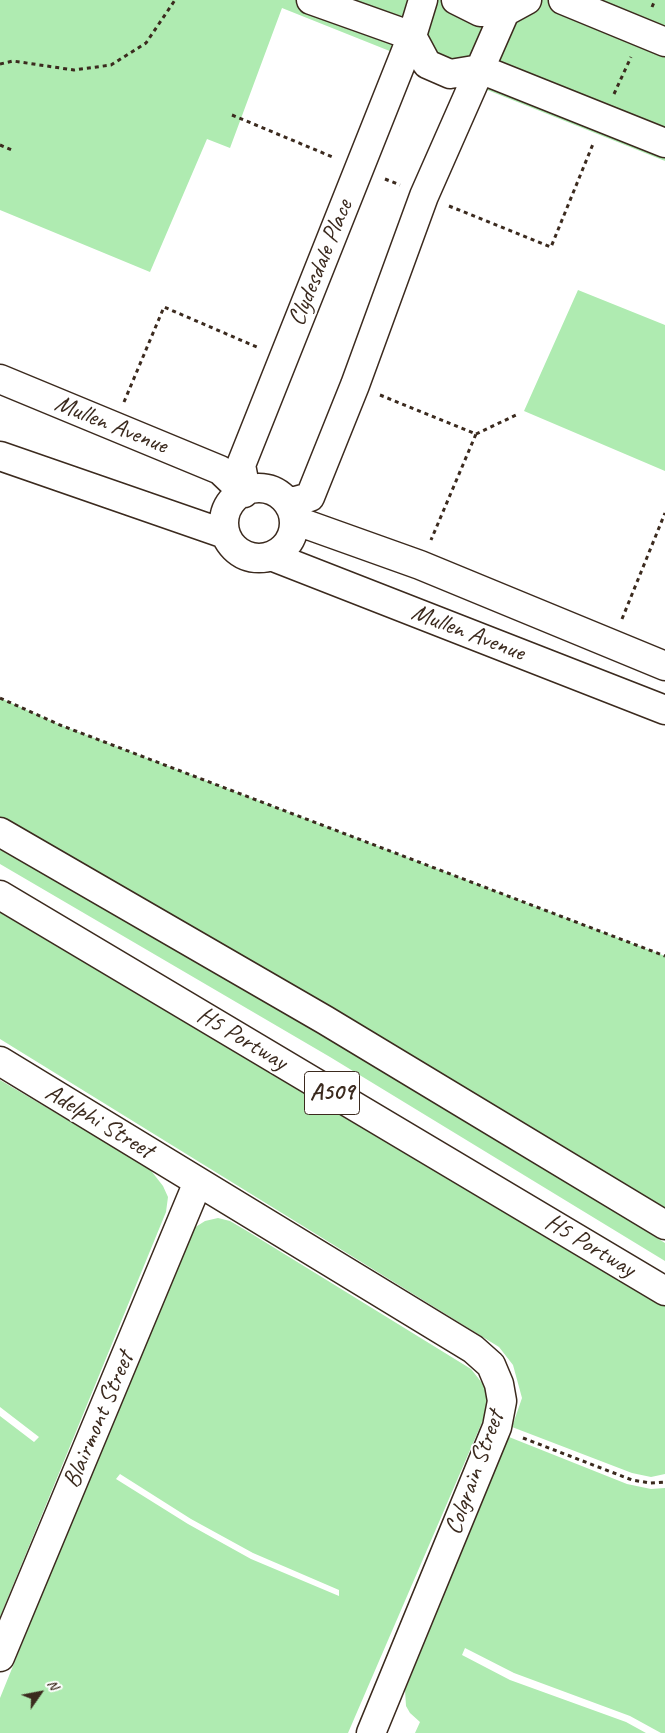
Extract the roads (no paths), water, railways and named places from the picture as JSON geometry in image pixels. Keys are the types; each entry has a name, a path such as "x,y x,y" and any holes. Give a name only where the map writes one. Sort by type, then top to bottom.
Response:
{"street":[{"path":"311,0 412,36 427,64 450,74 480,69 665,144"},
{"name":"Clydesdale Place","path":"245,492 240,465 412,36 423,0"},
{"path":"456,0 480,12 516,6"},
{"path":"563,0 654,37"},
{"path":"291,512 310,496 354,385 424,196 480,69 516,6"},
{"name":"Mullen Avenue","path":"0,379 220,470 245,492"},
{"path":"0,456 225,534"},
{"path":"263,488 274,491 291,512 293,532 286,546 271,556 259,558 244,555 234,548 225,534 225,512 231,501 245,492 263,488"},
{"name":"Mullen Avenue","path":"291,512 665,666"},
{"name":"Mullen Avenue","path":"271,556 665,710"},
{"name":"A509","path":"0,832 325,1020 665,1225"},
{"name":"H5 Portway","path":"0,895 665,1290"},
{"name":"Adelphi Street","path":"0,1061 198,1182"},
{"name":"Colgrain Street","path":"198,1182 473,1349 491,1365 499,1384 502,1401 497,1427 371,1733"},
{"name":"Blairmont Street","path":"0,1657 198,1182"}]}
